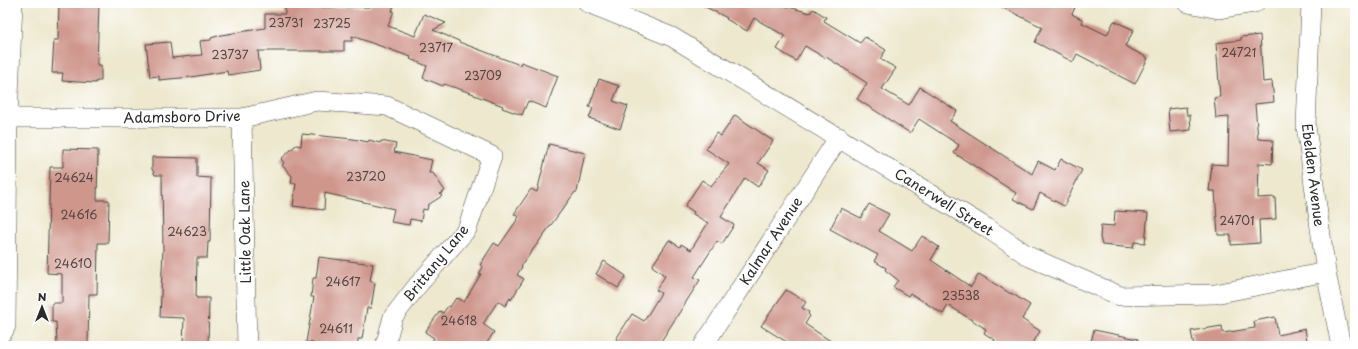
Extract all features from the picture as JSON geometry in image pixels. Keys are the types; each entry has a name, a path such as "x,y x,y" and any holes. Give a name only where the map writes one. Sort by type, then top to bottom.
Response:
{"street":[{"path":"3,332 6,326 5,118 13,3"},
{"name":"Canerwell Street","path":"588,3 672,36 981,224 1030,257 1120,296 1214,294 1326,272"},
{"path":"1188,3 1218,9 1255,3"},
{"name":"Ebelden Avenue","path":"1311,3 1306,126 1326,272 1341,346"},
{"name":"Adamsboro Drive","path":"5,118 242,118 317,101 387,106 492,156"},
{"name":"Little Oak Lane","path":"242,118 247,346"},
{"name":"Kalmar Avenue","path":"710,343 839,137"},
{"name":"Brittany Lane","path":"385,346 393,317 417,286 467,229 492,156"}],"building":[{"path":"59,3 99,3 97,65 101,65 101,81 96,81 96,83 62,81 63,73 52,73 54,40 58,40"},
{"path":"285,3 306,3 306,7 370,7 371,3 395,3 392,11 394,11 388,26 415,36 424,14 446,23 433,30 459,42 520,65 521,62 558,76 546,108 528,101 522,115 502,108 503,106 474,94 444,84 443,86 423,78 427,66 410,59 411,57 352,36 352,41 344,41 344,51 258,51 260,70 228,75 227,71 191,77 159,80 159,76 150,77 146,44 170,42 172,58 202,55 200,41 211,40 211,38 221,35 265,28 265,14 285,14"},
{"path":"698,3 775,3 810,13 813,9 826,17 824,21 860,43 865,37 886,50 880,59 896,68 882,89 909,105 920,87 957,111 950,121 1032,174 1038,161 1055,170 1061,159 1082,170 1064,206 1040,193 1033,209 1013,199 1016,193 954,153 959,145 919,119 910,133 857,99 867,83 826,57 825,58 805,46 796,61 777,49 785,36 754,18 747,31 726,19 727,18"},
{"path":"994,3 1077,3 1072,14 1083,20 1082,23 1107,35 1114,21 1134,30 1125,46 1148,58 1135,84 1077,54 1073,62 1035,42 1042,27"},
{"path":"1260,35 1263,82 1272,81 1274,102 1255,104 1258,139 1273,140 1272,164 1259,163 1258,198 1275,197 1276,219 1259,220 1260,243 1231,245 1231,235 1218,235 1215,191 1209,191 1212,164 1228,165 1229,117 1216,118 1214,98 1220,97 1216,43 1241,40 1241,37"},
{"path":"599,79 619,86 613,101 628,106 620,129 589,118 593,108 589,107"},
{"path":"1186,107 1187,115 1190,115 1191,130 1170,132 1168,109"},
{"path":"735,115 773,141 758,163 769,170 758,187 745,178 721,217 734,225 722,244 717,241 694,277 700,280 658,346 626,346 616,339 632,314 644,321 661,293 656,290 665,276 652,266 669,240 680,247 681,244 691,250 708,223 693,214 694,212 685,206 702,180 711,186 729,164 706,149 716,133 721,136"},
{"path":"302,134 368,142 369,140 380,143 381,141 396,144 394,152 432,160 429,173 433,173 445,191 440,194 442,196 428,205 427,210 423,209 421,221 410,219 409,225 391,222 394,209 325,193 324,210 293,206 296,183 291,183 292,176 282,165 284,163 281,159 296,145 301,146"},
{"path":"549,144 585,153 577,192 575,192 521,266 522,267 517,275 524,279 511,300 510,298 505,306 498,301 483,324 494,332 485,346 429,346 434,338 425,332 440,311 443,313 448,306 450,307 456,298 464,302 481,274 479,274 483,267 480,265 494,243 499,246 519,217 514,214 531,189 537,192"},
{"path":"63,149 98,150 97,200 109,200 108,243 98,243 97,294 89,294 88,344 57,344 56,322 52,322 52,303 62,303 62,274 47,273 50,167 63,167"},
{"path":"152,157 197,158 197,177 211,178 210,242 208,242 207,258 197,258 196,298 209,298 208,346 183,346 184,318 160,317 163,248 162,175 155,175 152,169"},
{"path":"869,204 889,214 879,231 912,251 922,236 939,247 931,260 971,287 979,274 1030,305 1022,319 1040,331 1031,346 991,346 995,340 984,333 986,329 948,305 943,314 910,293 908,296 893,287 898,280 885,270 886,268 874,261 878,255 830,229 841,208 861,218"},
{"path":"1115,211 1148,213 1145,243 1134,242 1133,248 1102,245 1100,237 1101,225 1114,226"},
{"path":"319,257 373,264 370,281 375,283 371,308 367,308 362,339 358,339 357,346 315,346 316,345 313,343 306,342 314,297 311,297 313,278 316,278"},
{"path":"604,261 626,276 618,288 596,274"},
{"path":"786,290 806,302 802,308 809,312 808,314 810,316 805,324 838,346 793,346 761,326"},
{"path":"1275,317 1278,335 1305,329 1308,346 1194,346 1191,331 1222,326 1223,333 1255,328 1254,321"},
{"path":"1094,330 1138,339 1138,346 1090,346"}]}
